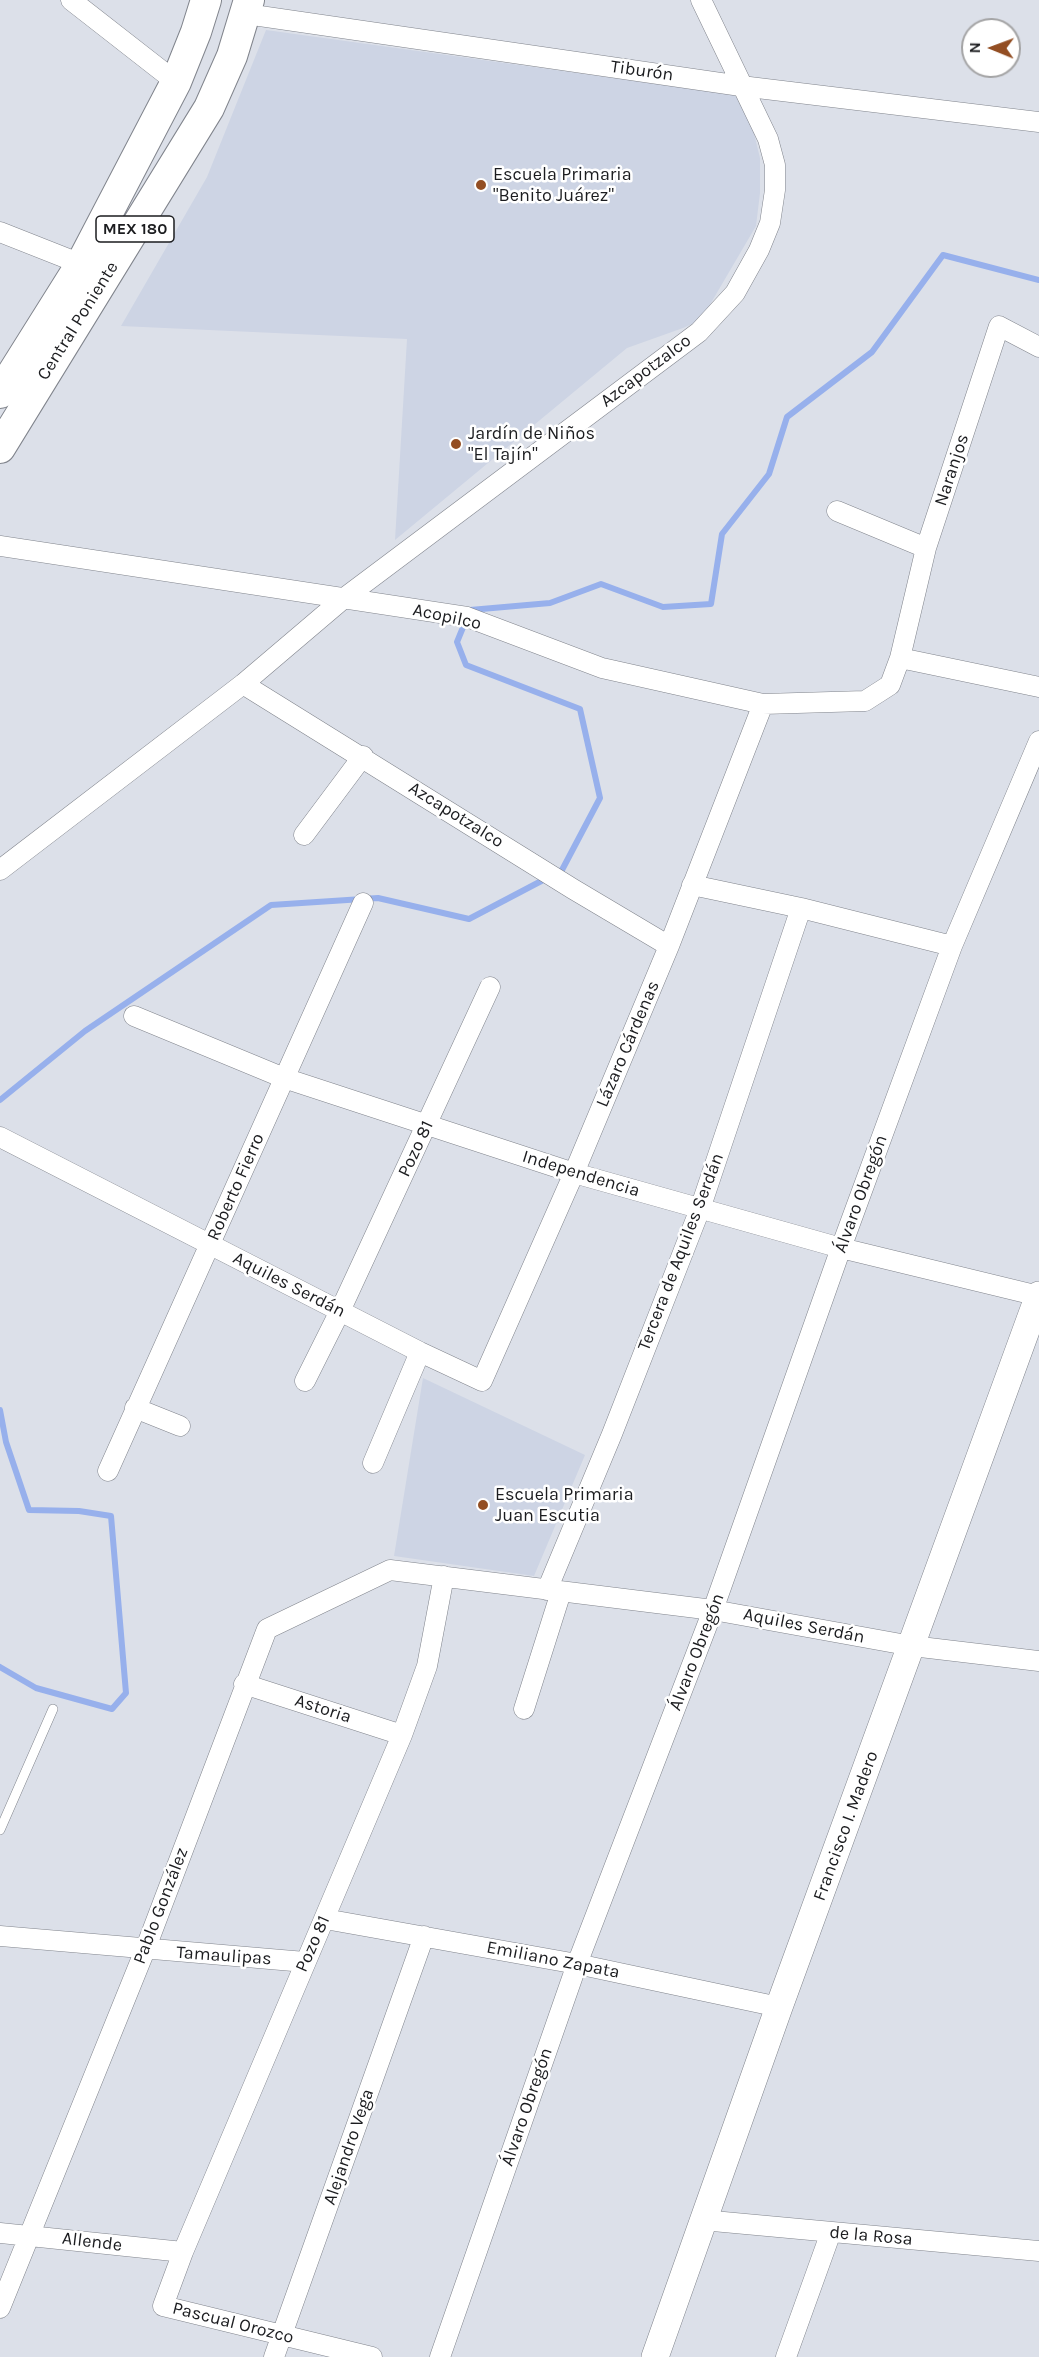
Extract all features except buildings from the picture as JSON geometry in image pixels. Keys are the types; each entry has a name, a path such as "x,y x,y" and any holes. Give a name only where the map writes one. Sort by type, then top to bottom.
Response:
{"main road":[{"name":"Central Poniente","path":"0,393 81,264 176,82 206,0"},
{"name":"Central Poniente","path":"3,437 209,108 232,56 248,7"}],"street":[{"path":"70,0 176,82"},
{"name":"Azcapotzalco","path":"0,870 243,684 343,599 699,332 735,293 770,223 776,165 768,139 701,0"},
{"name":"Tiburón","path":"248,7 741,86 1039,122"},
{"path":"0,232 81,264"},
{"name":"Naranjos","path":"900,658 926,548 999,326 1039,347"},
{"path":"837,511 926,548"},
{"name":"Acopilco","path":"0,546 467,618 602,668 763,704 865,701 890,685 900,658"},
{"path":"900,658 1039,687"},
{"name":"Azcapotzalco","path":"243,684 363,756 545,872 669,946"},
{"name":"Lázaro Cárdenas","path":"482,1381 669,946 763,704"},
{"name":"Álvaro Obregón","path":"440,2357 577,1964 713,1610 841,1248 952,946 1039,741"},
{"path":"304,835 363,756"},
{"path":"692,885 801,908 952,946"},
{"name":"Roberto Fierro","path":"108,1471 363,903"},
{"name":"Tercera de Aquiles Serdán","path":"524,1709 554,1591 612,1434 700,1209 801,908"},
{"name":"Pozo 81","path":"305,1381 427,1126 490,987"},
{"name":"Independencia","path":"134,1016 284,1078 573,1173 1038,1303"},
{"name":"Aquiles Serdán","path":"0,1137 420,1352 482,1381"},
{"name":"Francisco I. Madero","path":"655,2357 779,2007 1038,1303"},
{"path":"373,1463 420,1352"},
{"path":"135,1408 180,1426"},
{"name":"Aquiles Serdán","path":"390,1570 713,1610 912,1647 1039,1661"},
{"name":"Pablo González","path":"0,2308 145,1950 244,1684 267,1629 390,1570"},
{"name":"Pozo 81","path":"163,2306 183,2252 402,1735 427,1666 444,1576"},
{"name":"Astoria","path":"244,1684 402,1735"},
{"name":"Emiliano Zapata","path":"325,1919 577,1964 779,2007"},
{"name":"Tamaulipas","path":"2,1934 145,1950 306,1962"},
{"name":"Alejandro Vega","path":"273,2357 424,1936"},
{"name":"de la Rosa","path":"702,2220 1039,2251"},
{"path":"786,2357 831,2232"},
{"name":"Allende","path":"0,2233 183,2252"},
{"name":"Pascual Orozco","path":"163,2306 372,2357"}],"lane":[{"path":"0,1830 52,1709"}],"shaded area":[{"name":"Escuela Primaria \"Benito Juárez\"","path":"266,30 736,95 751,121 760,158 760,193 756,226 701,320 627,348 395,540 407,339 121,326 207,177"},
{"name":"Escuela Primaria Juan Escutia","path":"423,1378 585,1455 534,1576 394,1556"}],"waterway":[{"path":"470,610 550,603 601,584 663,607 711,604 722,534 769,474 787,417 872,352 943,255 1039,280"},
{"path":"466,620 457,642 466,665 580,709 600,798 562,870 556,873"},
{"path":"0,1100 85,1031 271,905 378,898 469,919 547,878"},
{"path":"0,1410 6,1442 29,1510 79,1511 111,1516 126,1693 112,1709 36,1688 0,1667"}],"place":[{"name":"Escuela Primaria \"Benito Juárez\"","path":"481,185"},
{"name":"Jardín de Niños \"El Tajín\"","path":"456,444"},
{"name":"Escuela Primaria Juan Escutia","path":"483,1505"}]}
